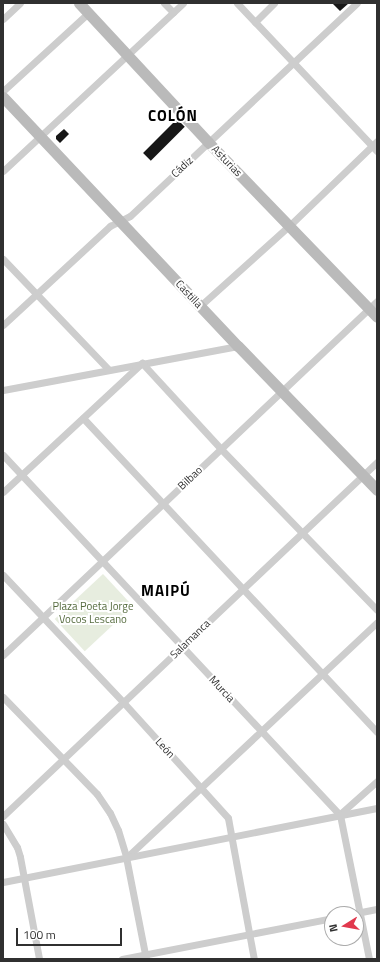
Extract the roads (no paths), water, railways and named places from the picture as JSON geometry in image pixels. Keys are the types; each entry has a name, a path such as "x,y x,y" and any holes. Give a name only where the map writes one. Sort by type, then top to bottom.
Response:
{"street":[{"path":"3,19 20,3"},
{"name":"Asturias","path":"79,3 208,142 289,226 373,305 377,317"},
{"path":"164,3 173,12"},
{"path":"3,171 183,3"},
{"path":"200,306 375,146 293,63 237,3"},
{"path":"255,22 274,3"},
{"name":"Cádiz","path":"3,325 110,226 130,216 357,3"},
{"path":"3,90 88,13"},
{"name":"Castilla","path":"3,97 238,346 377,490"},
{"path":"3,258 109,370"},
{"name":"Bilbao","path":"3,655 373,305"},
{"path":"3,390 238,346"},
{"path":"3,492 142,363"},
{"path":"142,363 221,449 377,610"},
{"path":"83,418 162,505 377,732"},
{"name":"Murcia","path":"3,455 340,815"},
{"name":"Salamanca","path":"3,816 242,589 364,476 377,462"},
{"name":"León","path":"3,575 123,702 228,818 254,959"},
{"path":"126,858 260,730 377,622"},
{"path":"3,696 97,794 110,813 118,830 126,858 145,957"},
{"path":"340,815 377,781"},
{"path":"3,882 377,808"},
{"path":"340,815 359,906"},
{"path":"3,824 17,847 39,959"},
{"path":"364,911 377,909"},
{"path":"122,959 145,957 324,920"},
{"path":"364,933 369,959"}],"district":[{"name":"COLÓN","path":"173,116"},
{"name":"MAIPÚ","path":"166,591"}],"park label":[{"name":"Plaza Poeta Jorge Vocos Lescano","path":"93,613"}]}
